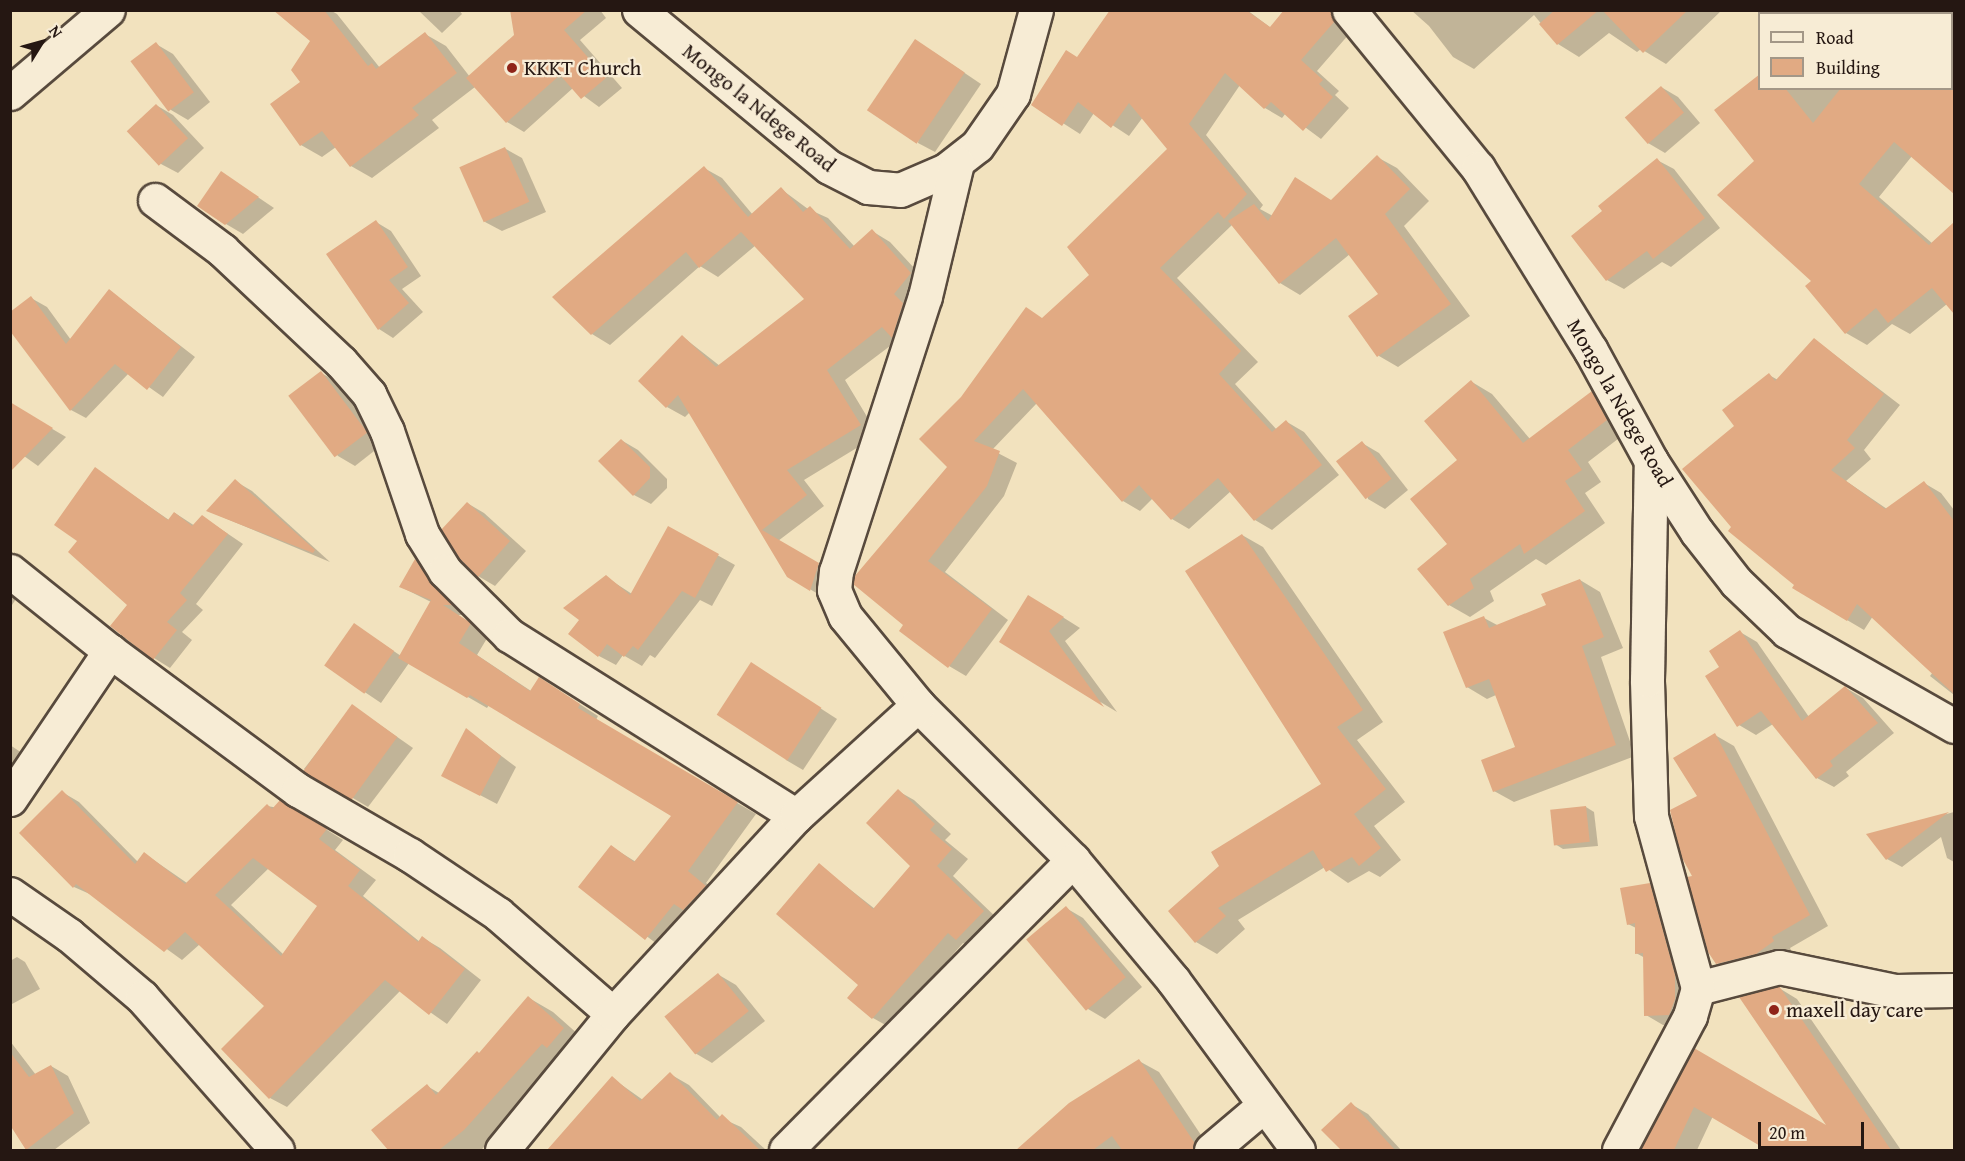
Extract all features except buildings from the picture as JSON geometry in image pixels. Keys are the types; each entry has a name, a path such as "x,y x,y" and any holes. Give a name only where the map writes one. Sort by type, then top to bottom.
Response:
{"street":[{"path":"10,93 108,10"},
{"name":"Mongo la Ndege Road","path":"639,10 829,167 868,187 900,190 957,163 977,146 1013,94 1036,10"},
{"name":"Mongo la Ndege Road","path":"1349,10 1478,168 1590,349 1651,461 1697,532 1736,582 1787,631 1954,726"},
{"path":"957,163 926,296 836,571 834,590 845,616 918,705 1073,860 1173,980 1263,1106 1298,1150"},
{"path":"155,200 222,250 342,362 369,394 387,431 422,534 445,571 509,635 796,816"},
{"path":"1618,1150 1690,1016 1698,988 1651,816 1647,680 1651,461"},
{"path":"10,571 110,651 298,790 410,855 498,914 613,1014"},
{"path":"10,799 110,651"},
{"path":"502,1150 613,1014 796,816 918,705"},
{"path":"786,1150 1073,860"},
{"path":"10,894 69,935 142,997 277,1150"},
{"path":"1698,988 1779,967 1894,991 1954,990"},
{"path":"1211,1150 1263,1106"}],"place":[{"name":"KKKT Church","path":"512,68"},
{"name":"maxell day care","path":"1774,1010"}]}
